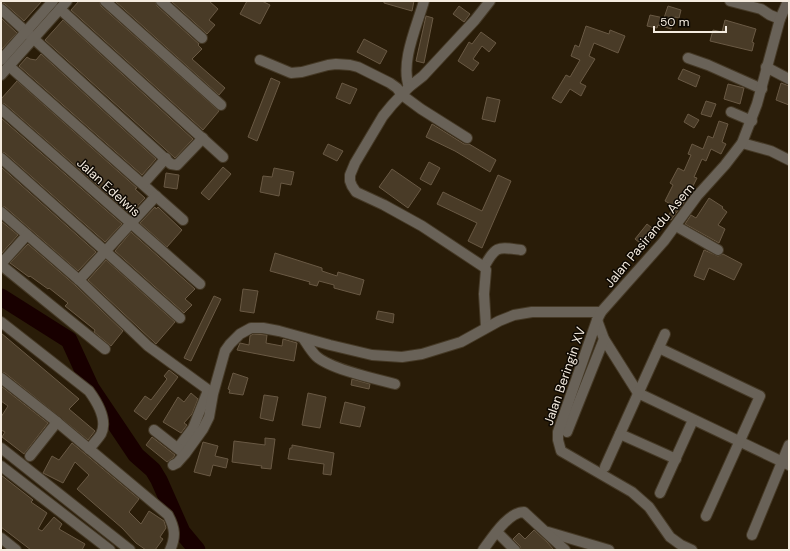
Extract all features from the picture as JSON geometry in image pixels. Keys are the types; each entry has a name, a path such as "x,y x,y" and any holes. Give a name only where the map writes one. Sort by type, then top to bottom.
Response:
{"street":[{"path":"3,60 34,38 68,1"},
{"path":"105,1 221,105"},
{"path":"161,1 202,38"},
{"path":"409,87 406,71 410,44 424,1"},
{"path":"486,327 484,294 486,270 484,266 422,226 384,205 356,192 352,186 350,175 383,116 409,87 423,76 475,20 490,1"},
{"path":"730,1 761,9 780,19"},
{"name":"Jalan Pasirandu Asem","path":"599,316 642,268 698,196 742,143 752,121 780,19 788,1"},
{"path":"1,75 3,60 50,2"},
{"path":"1,9 172,164 177,165 203,138"},
{"path":"60,10 223,157"},
{"path":"688,58 708,65 762,89"},
{"path":"3,60 183,220"},
{"path":"260,60 291,73 302,72 328,65 350,65 358,67 390,83 397,88 402,95 437,120 467,138"},
{"path":"766,67 789,79"},
{"name":"Jalan Edelwis","path":"1,108 200,284"},
{"path":"731,112 752,121"},
{"path":"742,143 771,151 789,160"},
{"path":"1,158 180,318"},
{"path":"143,184 166,158"},
{"path":"79,280 156,196"},
{"path":"1,212 79,280 148,346 207,389 207,393 193,428 177,463 173,465"},
{"path":"676,226 718,250"},
{"path":"27,235 1,265 105,349"},
{"path":"484,266 496,249 502,248 521,250"},
{"path":"182,451 203,429 209,417 213,394 225,351 234,339 246,330 256,327 279,331 372,355 402,357 422,354 461,342 486,327 514,315 532,312 599,316 604,339 638,393 785,463"},
{"name":"Jalan Beringin XV","path":"599,316 558,432 558,440 561,451 632,492 649,507 670,537 692,550"},
{"path":"1,322 89,391 100,409 102,420 101,434 89,449"},
{"path":"605,467 665,334"},
{"path":"303,338 316,356 330,364 358,374 395,384"},
{"path":"567,432 604,339"},
{"path":"659,348 760,396 706,516"},
{"path":"1,378 57,422 168,515 174,531 174,543 170,550"},
{"path":"660,493 693,420"},
{"path":"30,456 57,422"},
{"path":"154,430 182,451"},
{"path":"620,434 676,459"},
{"path":"752,535 785,463 789,445"},
{"path":"1,448 130,550"},
{"path":"1,466 111,550 118,541"},
{"path":"483,550 513,514 519,512 524,512 565,550"},
{"path":"546,531 605,549"},
{"path":"497,532 515,550"},
{"path":"1,538 16,550"}],"building":[{"path":"1,1 42,1 24,21 5,4 1,3"},
{"path":"79,1 99,1 101,6 219,111 203,130 71,10"},
{"path":"115,1 155,1 157,6 199,44 198,45 202,49 192,59 225,88 219,95"},
{"path":"171,1 209,1 218,9 209,20 215,25 207,34"},
{"path":"247,1 262,1 270,5 260,24 240,14"},
{"path":"384,1 414,1 412,11 384,3"},
{"path":"459,6 470,14 464,22 453,14"},
{"path":"668,6 681,10 679,18 675,17 671,29 658,25 657,28 647,26 650,15 664,18"},
{"path":"426,16 433,18 424,63 416,61"},
{"path":"1,18 17,33 1,50"},
{"path":"63,20 193,139 175,158 45,40"},
{"path":"725,20 756,29 752,42 754,43 752,51 710,41 713,30 722,32"},
{"path":"586,26 609,34 610,30 625,36 618,53 594,43 589,56 595,59 580,83 586,86 581,96 570,89 561,103 552,98 566,75 570,77 580,60 571,56 575,45 579,47"},
{"path":"481,32 496,43 489,52 482,46 473,59 479,63 473,71 458,61 469,42 472,44"},
{"path":"364,39 387,51 380,64 357,52"},
{"path":"41,54 156,159 142,175 19,66 27,57 36,60"},
{"path":"683,69 700,76 696,87 678,79"},
{"path":"271,78 280,82 257,141 248,137"},
{"path":"17,81 137,188 135,189 145,198 130,214 5,104 1,103 1,99"},
{"path":"342,83 357,89 350,104 336,98"},
{"path":"781,83 789,86 789,105 776,100"},
{"path":"728,84 744,88 740,104 724,99"},
{"path":"487,97 500,100 495,122 482,119"},
{"path":"706,101 716,104 711,117 701,114"},
{"path":"688,114 699,120 694,128 684,122"},
{"path":"1,118 122,224 105,242 5,153 1,152"},
{"path":"719,121 728,124 722,142 726,144 721,154 711,149 706,161 702,159 694,177 697,178 687,198 671,220 667,218 674,206 665,201 673,185 670,183 678,168 684,171 691,155 688,154 692,144 703,149 708,136 713,138"},
{"path":"432,124 464,144 469,144 496,160 490,172 455,151 426,137"},
{"path":"328,144 343,151 337,161 323,154"},
{"path":"429,162 440,168 431,185 420,179"},
{"path":"1,167 96,252 78,271 5,207 1,206"},
{"path":"223,167 231,174 209,200 201,193"},
{"path":"274,168 294,172 291,185 281,183 279,196 260,192 263,176 272,177"},
{"path":"392,169 421,189 408,208 379,187"},
{"path":"166,173 179,175 177,189 164,187"},
{"path":"498,175 511,181 482,248 468,241 477,223 437,204 443,192 482,211"},
{"path":"709,198 723,207 722,208 727,212 718,225 725,229 719,243 685,224 691,215 696,218"},
{"path":"155,207 156,209 158,207 182,230 167,247 140,223"},
{"path":"1,221 18,235 1,254"},
{"path":"647,224 657,232 645,247 635,239"},
{"path":"131,232 195,289 185,299 192,305 184,313 115,251"},
{"path":"28,244 75,285 123,331 111,346 94,332 95,330 65,306 68,303 49,288 48,289 30,276 29,277 10,263"},
{"path":"704,250 718,256 723,254 742,264 734,280 709,268 704,280 694,276"},
{"path":"275,253 322,268 322,271 337,276 338,272 364,280 360,295 334,288 334,285 319,281 317,286 309,284 310,282 270,271"},
{"path":"106,260 175,322 156,344 88,280"},
{"path":"243,289 258,291 254,313 240,311"},
{"path":"214,296 221,299 191,361 184,358"},
{"path":"378,311 394,314 393,323 376,319"},
{"path":"1,333 79,399 69,409 95,431 88,440 5,373 1,372"},
{"path":"253,334 267,335 266,343 282,346 283,339 297,343 294,361 237,350 240,343 249,345 250,336"},
{"path":"169,370 178,377 146,420 134,411 145,396 151,400 167,379 164,376"},
{"path":"233,373 248,378 243,395 229,393 230,390 228,389"},
{"path":"352,379 370,384 369,389 351,385"},
{"path":"1,386 48,423 24,454 2,437 5,432 1,430 1,417 8,406 1,401"},
{"path":"191,393 198,399 192,414 184,423 187,425 181,433 163,422 178,397 184,402"},
{"path":"308,393 326,397 320,428 302,425"},
{"path":"264,395 278,397 273,421 260,418"},
{"path":"345,402 365,407 360,427 340,423"},
{"path":"152,437 175,455 173,458 167,462 146,445"},
{"path":"265,438 275,439 271,469 261,468 262,466 232,462 234,441 265,445"},
{"path":"203,442 218,446 215,456 228,459 226,468 213,465 210,476 194,472"},
{"path":"72,443 139,499 129,512 141,524 149,511 164,521 166,528 160,537 163,539 155,550 146,550 136,543 122,528 77,489 89,475 75,462 63,483 43,473 52,456 59,460"},
{"path":"292,445 334,453 331,475 323,474 324,464 288,459"},
{"path":"1,475 33,500 31,502 47,513 38,529 42,531 54,517 62,524 59,529 85,544 82,550 31,550 1,527"},
{"path":"534,530 554,550 521,550 520,546 513,539 519,533 525,539"}],"waterway":[{"path":"1,297 69,340 91,388 136,455 153,470 182,532 197,550"}]}
